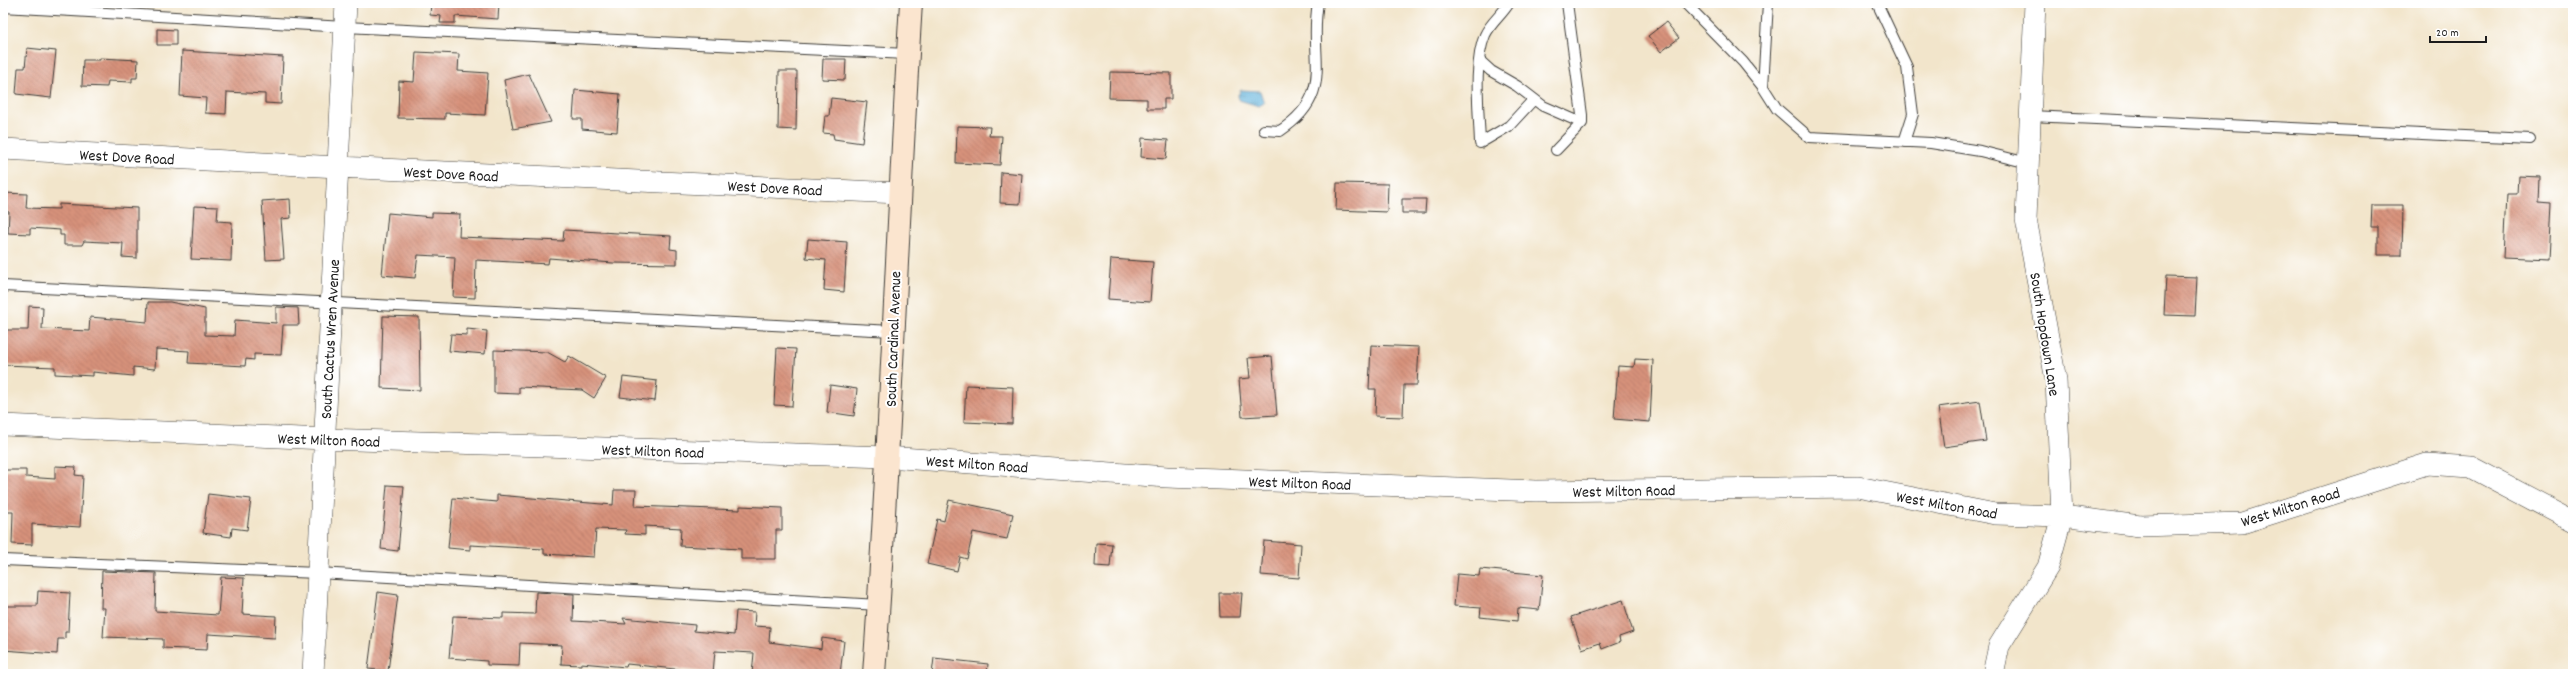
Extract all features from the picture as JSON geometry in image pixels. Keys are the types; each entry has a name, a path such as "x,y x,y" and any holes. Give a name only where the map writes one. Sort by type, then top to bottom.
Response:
{"main road":[{"name":"South Cardinal Avenue","path":"874,674 887,457 899,193 911,3"}],"street":[{"name":"South Cactus Wren Avenue","path":"313,674 346,3"},
{"name":"South Hopdown Lane","path":"1993,674 1999,646 2048,567 2062,516 2056,380 2026,219 2035,3"},
{"name":"West Dove Road","path":"3,149 338,167 899,193"},
{"name":"West Milton Road","path":"3,425 324,439 887,457 1167,477 1536,491 1858,487 1995,514 2062,516 2140,526 2242,523 2427,464 2471,467 2573,521"}],"lane":[{"path":"1264,130 1280,132 1293,123 1305,109 1317,87 1318,58 1315,20 1318,3"},
{"path":"1509,3 1485,35 1480,61 1480,143 1509,126 1534,99"},
{"path":"1556,150 1582,122 1568,3"},
{"path":"1685,3 1743,62 1763,87 1777,109 1809,137 1931,143 1980,151 2028,163"},
{"path":"1763,87 1768,3"},
{"path":"1877,3 1907,67 1913,114 1904,142"},
{"path":"3,7 345,27 908,54"},
{"path":"1480,61 1491,71 1543,106 1582,122"},
{"path":"2030,116 2530,139"},
{"path":"3,286 893,331"},
{"path":"3,560 318,573 879,604"}],"water":[{"path":"1241,90 1260,91 1264,103 1259,106 1239,100 1238,95"}],"building":[{"path":"431,3 499,3 498,19 455,16 455,23 440,23 441,16 430,15"},
{"path":"1666,22 1679,38 1661,52 1648,36"},
{"path":"157,29 176,30 176,45 157,45"},
{"path":"27,48 56,51 51,98 16,94 18,68 25,68"},
{"path":"182,51 283,57 281,104 265,103 265,94 227,92 226,114 205,113 206,98 180,96"},
{"path":"416,52 459,54 458,71 488,73 485,115 445,113 445,119 398,118 399,81 414,82"},
{"path":"100,58 138,60 137,78 132,78 132,82 108,81 107,87 82,86 83,60 100,60"},
{"path":"823,59 846,59 845,80 822,79"},
{"path":"779,71 797,71 796,130 778,129"},
{"path":"1110,72 1171,73 1171,99 1164,99 1164,109 1147,109 1147,99 1109,98"},
{"path":"529,74 551,122 513,129 504,80"},
{"path":"575,90 620,94 617,132 582,129 582,119 573,119"},
{"path":"831,98 867,102 862,143 834,139 833,134 823,133 825,116 829,116"},
{"path":"957,126 990,127 989,136 1002,136 1000,165 956,163"},
{"path":"1142,138 1168,140 1166,159 1141,157"},
{"path":"1001,172 1022,174 1020,204 1000,203"},
{"path":"2518,176 2539,177 2538,202 2552,203 2549,259 2504,257 2507,194 2517,194"},
{"path":"1337,183 1388,184 1387,212 1336,210"},
{"path":"3,193 27,194 26,208 59,209 59,204 137,208 137,258 122,257 123,243 84,241 82,245 64,245 64,235 60,235 60,230 30,228 30,234 8,233 9,212 3,211"},
{"path":"290,199 291,218 281,219 284,259 266,260 262,201"},
{"path":"1402,199 1426,199 1425,213 1402,213"},
{"path":"2372,205 2403,205 2402,255 2378,255 2378,227 2371,227"},
{"path":"194,206 218,207 217,221 232,222 231,261 191,259"},
{"path":"388,213 432,217 432,213 460,214 459,237 563,241 564,230 671,236 670,249 677,250 677,264 613,263 549,258 548,264 476,260 475,298 453,297 455,257 418,255 415,278 382,275"},
{"path":"808,239 847,242 844,292 824,290 826,260 806,258"},
{"path":"1111,259 1153,262 1150,302 1108,299"},
{"path":"2166,276 2197,277 2195,316 2164,315"},
{"path":"148,302 170,302 205,309 205,335 234,336 235,320 276,323 276,307 298,308 299,325 283,325 281,355 254,354 254,360 246,359 245,366 188,363 189,351 156,349 155,369 133,367 133,376 93,372 93,376 55,374 55,367 3,365 3,330 28,330 29,306 43,307 42,329 89,331 90,317 147,322"},
{"path":"383,316 419,317 420,390 381,388"},
{"path":"467,329 487,331 485,354 449,351 451,334 467,335"},
{"path":"1371,345 1419,347 1417,385 1404,385 1403,417 1375,416 1376,389 1369,389"},
{"path":"777,348 796,349 792,406 774,405"},
{"path":"494,350 547,352 565,362 569,356 606,378 594,398 582,390 519,387 519,394 494,393"},
{"path":"1272,356 1277,415 1242,417 1239,379 1250,378 1248,358"},
{"path":"1635,359 1653,360 1650,422 1614,419 1618,366 1634,367"},
{"path":"623,377 657,381 655,401 620,397"},
{"path":"830,385 857,389 854,416 827,412"},
{"path":"966,385 1013,387 1012,424 964,422"},
{"path":"1980,401 1986,441 1944,447 1938,407"},
{"path":"55,466 76,467 75,475 83,476 80,527 32,524 32,545 12,544 13,512 3,512 3,470 26,470 26,477 55,479"},
{"path":"387,485 404,486 398,551 381,549"},
{"path":"614,490 636,490 635,506 740,510 740,506 782,508 782,530 776,530 776,559 741,559 741,549 680,546 681,528 645,526 645,535 625,534 626,530 596,529 594,557 544,554 544,549 470,545 470,550 448,548 453,498 497,502 497,495 613,505"},
{"path":"208,494 251,499 247,530 232,528 231,537 203,533"},
{"path":"949,500 1013,514 1007,539 973,532 967,559 960,557 957,571 927,564 937,519 944,521"},
{"path":"1264,541 1301,544 1299,578 1261,575"},
{"path":"1096,543 1112,544 1110,567 1095,566"},
{"path":"1480,569 1543,575 1539,610 1518,608 1517,621 1480,617 1481,608 1454,606 1457,574 1479,576"},
{"path":"102,571 156,573 155,611 218,615 221,577 244,578 242,614 276,616 275,638 208,634 207,650 163,648 163,639 103,637 105,608 101,608"},
{"path":"38,591 70,593 68,632 65,632 65,639 58,639 57,654 3,650 3,606 37,606"},
{"path":"378,592 398,595 388,671 368,669"},
{"path":"536,592 574,594 573,621 626,624 623,618 695,625 694,631 734,635 736,611 755,612 754,626 770,627 769,642 821,649 822,638 844,641 840,674 752,674 754,653 715,651 713,673 627,664 626,667 581,663 581,665 561,664 562,645 520,643 519,666 487,665 487,661 449,658 453,616 503,618 503,613 535,614"},
{"path":"1219,593 1242,593 1240,617 1220,617"},
{"path":"1623,600 1633,632 1619,637 1620,642 1602,649 1600,643 1582,649 1571,617"},
{"path":"934,658 988,664 987,674 932,674"}]}
